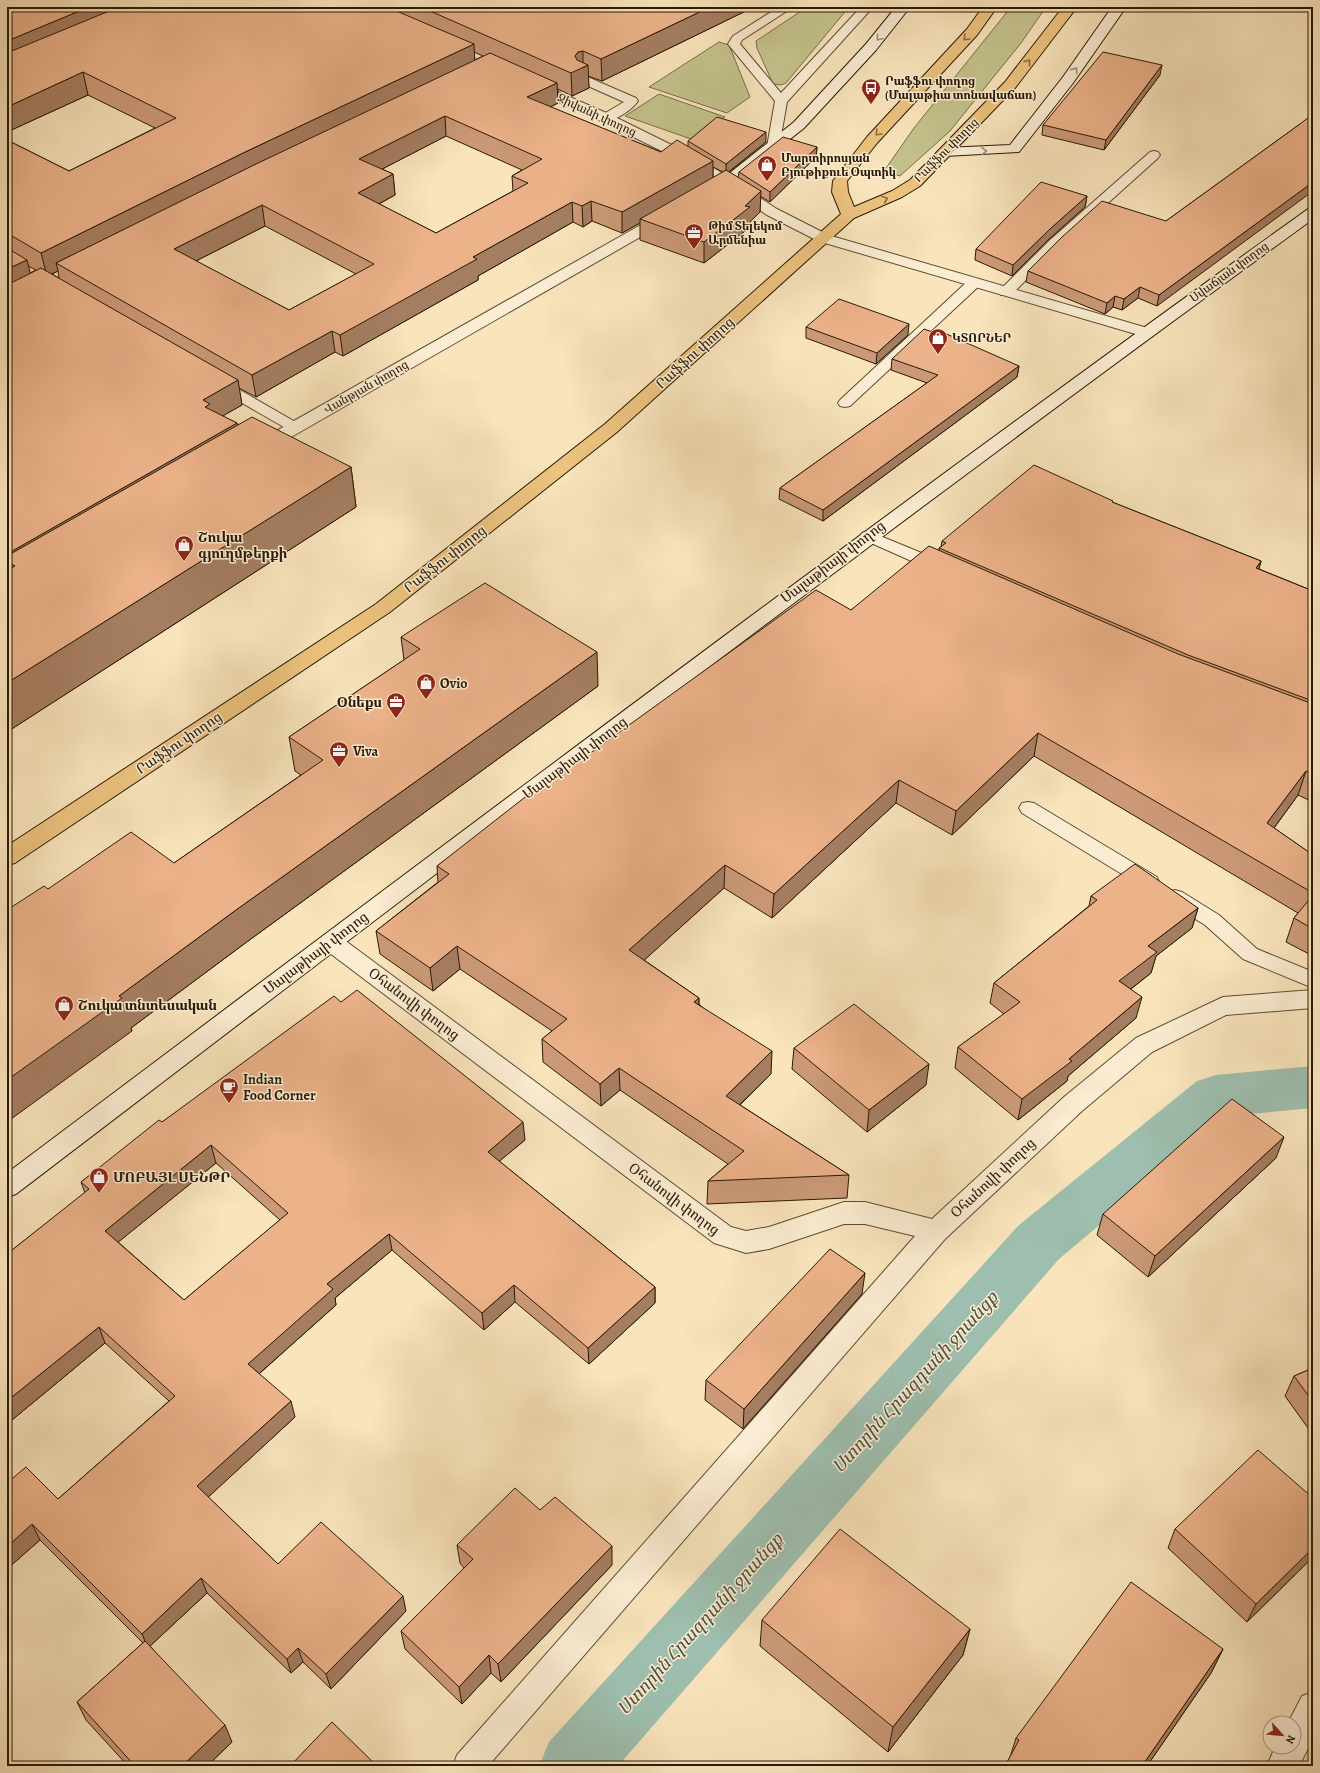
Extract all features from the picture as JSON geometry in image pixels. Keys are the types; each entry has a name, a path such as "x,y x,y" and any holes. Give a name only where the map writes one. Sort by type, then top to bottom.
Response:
{"main road":[{"path":"849,215 840,192 840,181 872,140 972,32 990,7"},
{"name":"Րաֆֆու փողոց","path":"7,857 383,608 611,428 849,215 897,194 915,183 1010,85 1070,7"}],"street":[{"path":"719,187 800,125 872,47 903,7"},
{"path":"945,152 1014,149 1068,80 1119,7"},
{"name":"Ջիվանի փողոց","path":"520,79 606,118 695,162 719,187 823,238 1145,332"},
{"name":"Վանթյան փողոց","path":"246,455 678,210"},
{"name":"Սվաճյան փողոց","path":"1145,332 1313,212"},
{"name":"Մալաթիայի փողոց","path":"7,1187 868,536 1145,332"},
{"name":"Օհանովի փողոց","path":"331,942 723,1235 746,1242 769,1238 844,1213 865,1213 936,1231 1073,1104 1144,1045 1223,1006 1313,999"},
{"path":"468,1766 936,1231"},
{"path":"1302,1729 1313,1708"},
{"path":"1282,1766 1288,1755"}],"lane":[{"path":"781,101 734,44 738,38 787,7"},
{"path":"773,147 781,101 867,7"},
{"path":"583,79 632,101 630,104 606,118"},
{"path":"1006,292 1054,244 1154,155"},
{"path":"844,403 974,283"},
{"path":"205,376 294,427"},
{"path":"868,536 953,572"},
{"path":"1028,808 1212,920 1250,954 1313,980"}],"shaded area":[{"path":"807,7 849,7 786,83 781,85 773,84 757,48 756,41"},
{"path":"1011,7 1046,7 1021,43 950,131 900,176 884,171 914,128"},
{"path":"719,42 729,45 750,97 727,113 649,87"},
{"path":"659,94 725,117 691,139 625,116"}],"building":[{"path":"7,7 89,7 7,41"},
{"path":"119,7 387,7 474,44 243,153 41,253 7,233 7,140 69,171 176,118 83,72 7,107 7,53"},
{"path":"421,7 572,7 593,10 610,7 710,7 601,59 583,51 578,52 575,56 577,60 588,65 571,73"},
{"path":"1103,52 1162,65 1106,140 1043,125"},
{"path":"490,53 557,83 527,97 661,152 677,140 713,161 622,212 591,201 582,206 572,202 473,257 477,259 340,335 332,331 252,375 56,263 254,165","holes":["445,116 542,159 512,176 528,183 436,233 358,193 393,174 359,159","262,205 374,264 289,310 174,249"]},
{"path":"1313,114 1313,182 1159,295 1140,287 1124,299 1115,296 1107,303 1028,271 1062,237 1102,201 1166,221"},
{"path":"717,117 766,132 726,164 688,141"},
{"path":"783,137 817,147 770,192 739,172"},
{"path":"726,170 761,191 745,206 750,207 704,242 640,219"},
{"path":"1041,182 1087,196 1013,265 976,249"},
{"path":"7,248 27,260 7,269"},
{"path":"41,268 238,380 203,400 210,404 205,407 237,423 7,554 7,285"},
{"path":"839,299 909,324 877,353 806,327"},
{"path":"924,329 938,334 942,332 1019,366 823,510 780,488 938,375 892,359"},
{"path":"252,417 351,467 7,683 7,570 15,566 7,561 7,556"},
{"path":"1034,465 1113,501 1112,502 1261,561 1256,568 1313,591 1313,696 1310,700 1188,655 939,548 946,543 942,541"},
{"path":"929,546 1178,654 1313,704 1313,775 1306,771 1267,823 1313,855 1313,893 1038,733 956,811 899,780 774,894 725,865 629,950 699,998 694,1002 772,1051 726,1096 849,1175 708,1181 744,1151 619,1068 600,1084 542,1039 567,1019 457,946 430,968 376,931 449,874 437,866 561,769 564,772 816,590 851,610"},
{"path":"485,583 597,652 236,910 119,996 122,998 7,1080 7,910 44,886 48,889 131,832 174,863 323,760 289,737 420,649 401,637"},
{"path":"1135,864 1198,908 1148,946 1157,952 1119,981 1142,997 1069,1059 1072,1061 1022,1099 958,1047 1020,1002 994,983 1097,900 1091,896"},
{"path":"1313,895 1313,929 1294,918"},
{"path":"357,990 523,1122 488,1152 655,1287 588,1348 514,1285 482,1313 389,1234 327,1284 333,1289 248,1364 291,1401 197,1486 278,1564 321,1522 403,1596 326,1674 298,1648 287,1659 201,1578 142,1634 32,1524 7,1547 7,1483 26,1467 58,1499 175,1396 99,1327 7,1401 7,1254 89,1189 81,1182 159,1120 162,1122 334,996 341,1002","holes":["211,1145 288,1213 184,1300 105,1231"]},
{"path":"854,1004 929,1064 869,1110 794,1048"},
{"path":"1232,1099 1284,1137 1155,1256 1103,1214"},
{"path":"830,1249 865,1273 744,1409 706,1380"},
{"path":"1313,1368 1313,1402 1294,1376"},
{"path":"1258,1450 1313,1498 1313,1548 1256,1604 1175,1529"},
{"path":"515,1488 540,1510 555,1497 612,1546 498,1664 489,1655 459,1687 401,1631 473,1559 457,1545"},
{"path":"840,1529 970,1629 893,1727 762,1620"},
{"path":"1131,1582 1223,1649 1142,1766 1005,1766 1019,1740 1016,1738"},
{"path":"145,1641 225,1725 182,1766 135,1766 77,1702"},
{"path":"332,1722 377,1766 290,1766"}],"waterway":[{"name":"Ստորին Հրազդանի ջրանցք","path":"573,1766 1039,1242 1216,1096 1313,1087"}],"place":[{"name":"Րաֆֆու փողոց (Մալաթիա տոնավաճառ)","path":"871,105"},
{"name":"Մարտիրոսյան Բյութիքուե Օպտիկ","path":"767,182"},
{"name":"Թիմ Տելեկոմ Արմենիա","path":"694,250"},
{"name":"ԿՏՈՐՆԵՐ","path":"938,355"},
{"name":"Շուկա գյուղմթերքի","path":"184,562"},
{"name":"Ovio","path":"426,700"},
{"name":"Օնեքս","path":"396,719"},
{"name":"Viva","path":"339,768"},
{"name":"Շուկա տնտեսական","path":"64,1022"},
{"name":"Indian Food Corner","path":"229,1104"},
{"name":"ՄՈԲԱՅԼ ՍԵՆԹՐ","path":"99,1194"}]}
